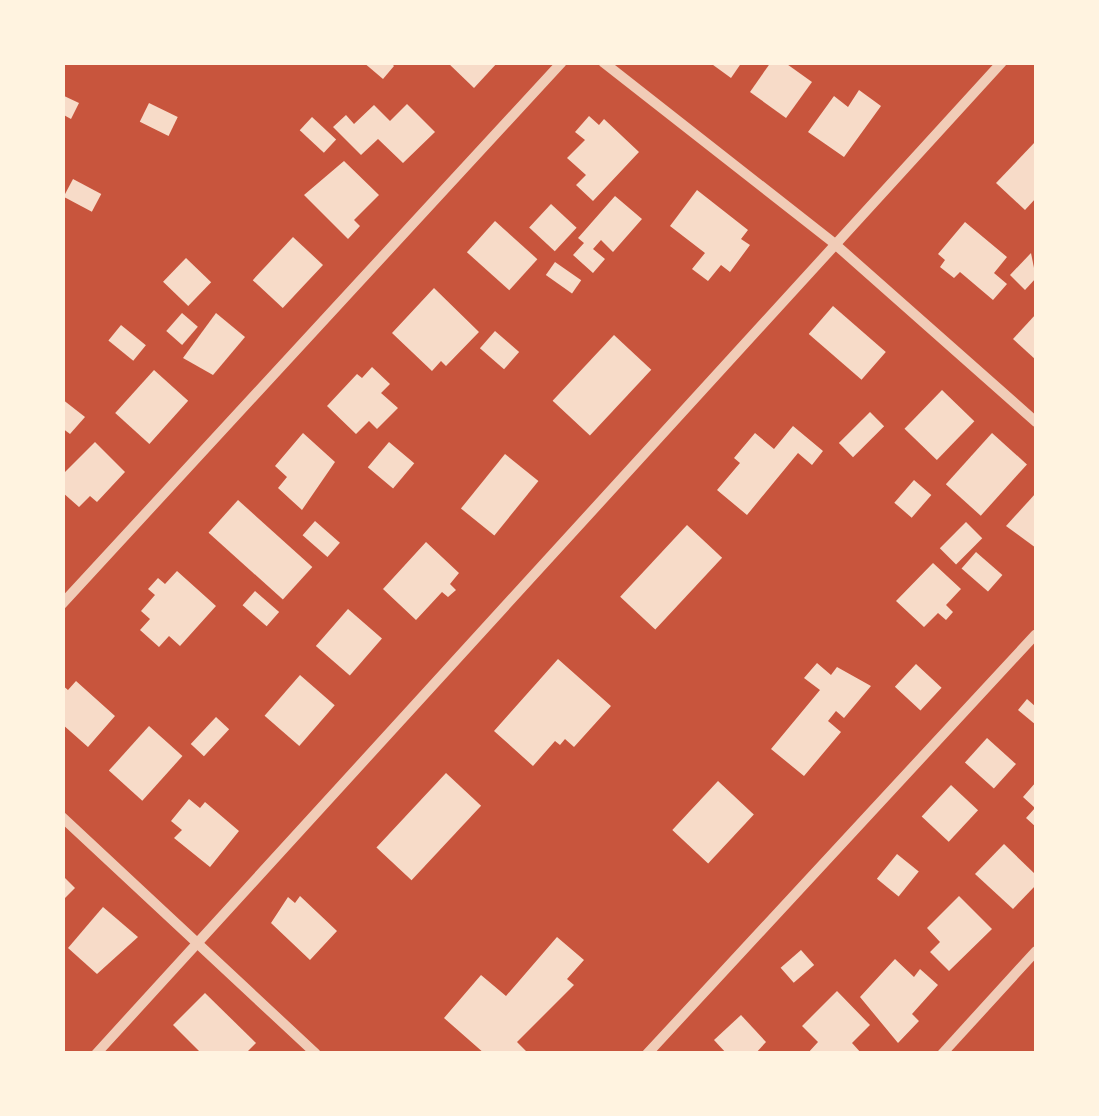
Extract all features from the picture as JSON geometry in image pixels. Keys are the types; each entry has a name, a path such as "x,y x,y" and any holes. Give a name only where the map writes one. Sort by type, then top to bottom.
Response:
{"street":[{"path":"62,604 562,62"},
{"path":"603,62 836,244 1036,422"},
{"path":"96,1054 1002,62"},
{"path":"647,1054 1036,634"},
{"path":"62,817 316,1054"},
{"path":"942,1054 1036,951"}],"building":[{"path":"363,62 390,62 394,66 383,79"},
{"path":"447,62 498,62 474,88"},
{"path":"709,62 742,62 731,78"},
{"path":"771,62 784,62 812,82 786,118 750,92"},
{"path":"859,90 881,106 844,157 808,132 834,96 848,107"},
{"path":"62,95 79,103 71,119 62,114"},
{"path":"149,103 178,117 169,136 140,122"},
{"path":"407,104 435,132 403,163 378,139 361,155 333,127 346,115 354,124 374,105 390,121"},
{"path":"589,116 599,125 604,119 639,152 593,201 576,185 586,175 567,158 585,140 575,132"},
{"path":"312,117 336,140 324,153 300,130"},
{"path":"1036,141 1036,198 1025,210 996,183"},
{"path":"344,161 379,195 354,220 360,226 348,239 304,195"},
{"path":"73,179 101,194 92,212 64,197"},
{"path":"697,190 748,230 741,239 750,245 730,272 721,265 708,281 692,269 705,253 670,226"},
{"path":"615,196 642,219 613,252 601,240 593,249 605,259 593,273 573,255 584,243 578,238"},
{"path":"551,204 577,228 555,251 529,227"},
{"path":"495,221 537,259 509,290 467,252"},
{"path":"965,222 1007,257 994,273 1007,284 993,300 960,272 954,278 940,267 945,260 938,254"},
{"path":"293,237 323,265 283,308 253,280"},
{"path":"1031,253 1036,278 1025,290 1010,275"},
{"path":"186,258 211,282 188,306 163,282"},
{"path":"555,262 581,280 572,293 546,275"},
{"path":"434,288 479,332 446,366 441,361 432,371 392,333"},
{"path":"833,306 886,352 862,380 809,334"},
{"path":"182,313 198,327 182,345 166,331"},
{"path":"216,313 245,337 213,375 183,358"},
{"path":"1036,314 1036,360 1013,339"},
{"path":"121,325 146,345 133,361 108,341"},
{"path":"495,331 519,352 504,369 480,348"},
{"path":"614,335 651,370 590,436 553,401"},
{"path":"372,367 390,384 381,393 398,408 377,429 369,421 356,434 327,406 357,374 362,378"},
{"path":"154,370 188,401 149,444 115,413"},
{"path":"942,390 974,421 937,460 904,429"},
{"path":"62,399 85,417 70,434 62,428"},
{"path":"870,412 884,426 853,457 839,443"},
{"path":"793,426 823,451 812,465 798,453 747,515 717,490 740,463 734,458 755,433 774,449"},
{"path":"303,433 335,462 302,510 278,488 287,477 275,466"},
{"path":"992,433 1027,464 981,516 946,484"},
{"path":"95,442 125,472 97,502 90,496 79,507 62,492 62,475"},
{"path":"389,442 414,463 393,488 368,467"},
{"path":"505,454 538,481 494,535 461,508"},
{"path":"914,480 931,495 912,518 894,503"},
{"path":"1036,493 1036,548 1006,526"},
{"path":"238,500 312,567 283,600 209,533"},
{"path":"315,521 340,543 327,557 303,535"},
{"path":"966,522 982,538 956,564 940,548"},
{"path":"687,525 722,558 655,629 620,597"},
{"path":"426,542 459,573 450,584 456,590 448,597 442,592 416,620 383,589"},
{"path":"976,552 1002,575 988,592 962,569"},
{"path":"933,563 961,589 946,605 953,612 946,620 938,613 924,627 896,601"},
{"path":"177,571 216,606 180,646 169,636 159,647 140,630 150,619 141,611 155,595 148,589 158,578 165,584"},
{"path":"255,591 279,612 267,626 243,605"},
{"path":"348,609 382,639 350,676 316,646"},
{"path":"558,659 611,706 574,747 565,739 560,745 555,741 533,766 494,731"},
{"path":"817,663 831,675 837,667 871,686 844,718 836,711 828,721 841,732 804,776 771,749 820,690 804,678"},
{"path":"916,664 942,688 920,711 895,687"},
{"path":"300,675 335,705 299,746 265,716"},
{"path":"76,681 115,716 88,747 62,724 62,685 68,690"},
{"path":"1027,699 1036,707 1036,725 1018,710"},
{"path":"216,717 229,729 204,756 191,744"},
{"path":"149,726 182,756 142,801 109,771"},
{"path":"987,738 1016,764 994,789 965,763"},
{"path":"446,773 481,806 412,880 376,848"},
{"path":"718,781 754,814 708,863 672,830"},
{"path":"1036,782 1036,827 1026,818 1035,808 1023,797"},
{"path":"951,785 978,810 949,842 922,816"},
{"path":"189,799 200,808 205,802 239,831 210,867 174,838 182,830 171,821"},
{"path":"1004,844 1036,875 1036,885 1013,909 975,874"},
{"path":"897,854 919,872 899,896 877,879"},
{"path":"62,875 75,888 62,901"},
{"path":"300,896 337,931 310,960 271,923 288,897 295,903"},
{"path":"959,896 992,929 949,971 930,952 940,942 927,928"},
{"path":"103,907 138,937 97,974 68,948"},
{"path":"557,937 584,960 567,979 574,985 517,1042 529,1054 485,1054 444,1018 481,975 506,996"},
{"path":"801,950 814,965 794,983 781,968"},
{"path":"895,959 914,977 920,969 938,985 912,1014 919,1021 898,1043 860,997"},
{"path":"837,991 870,1025 852,1043 862,1054 807,1054 818,1042 802,1026"},
{"path":"205,993 256,1043 245,1054 202,1054 173,1025"},
{"path":"741,1015 766,1042 755,1054 727,1054 714,1040"}]}
